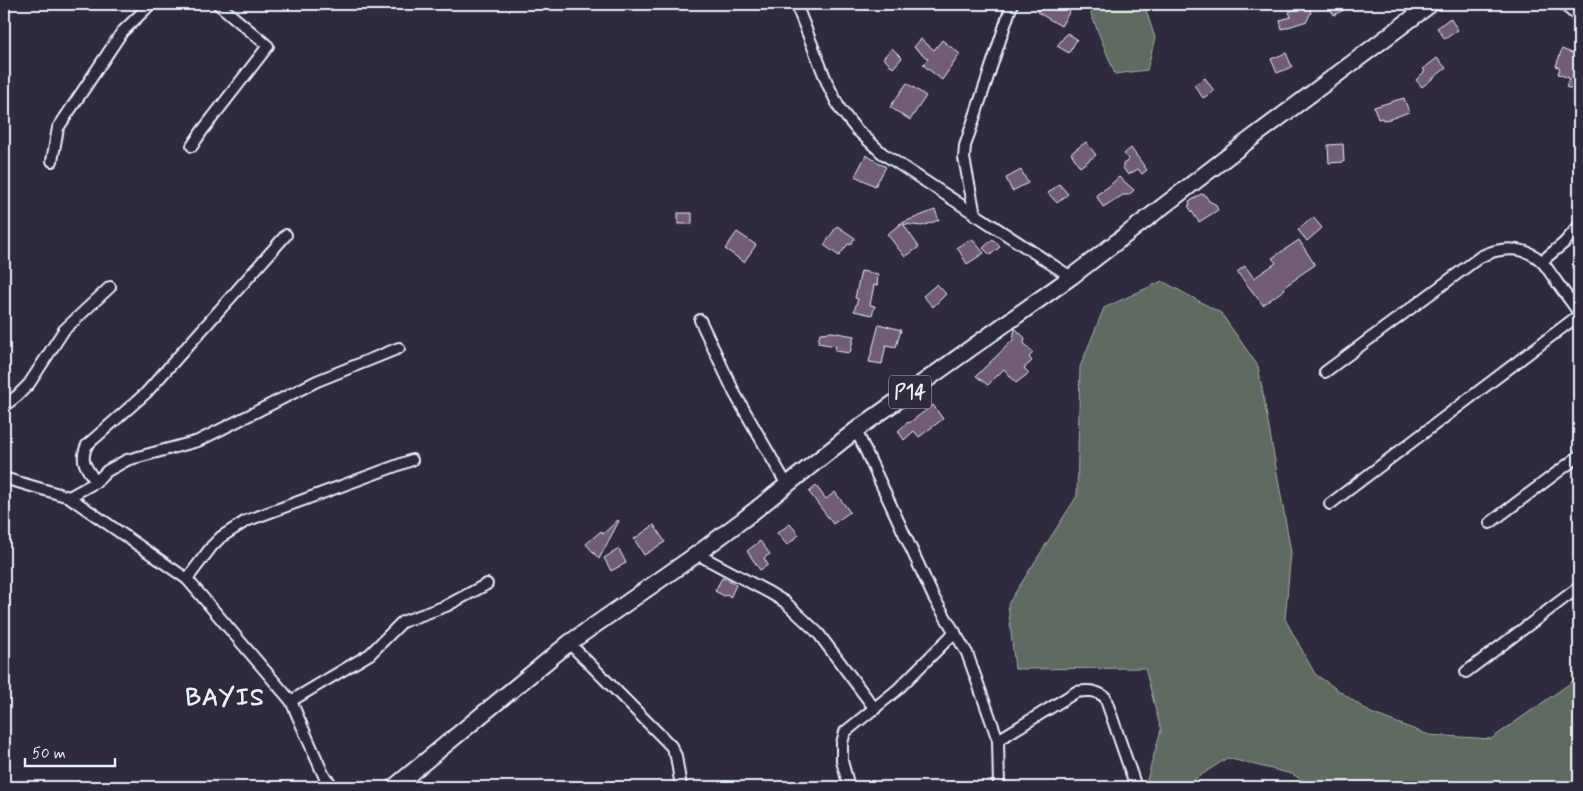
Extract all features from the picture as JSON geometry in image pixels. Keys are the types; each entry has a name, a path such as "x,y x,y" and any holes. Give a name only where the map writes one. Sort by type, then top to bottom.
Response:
{"main road":[{"name":"P14","path":"394,787 569,644 697,554 856,430 1071,277 1244,144 1432,4"}],"street":[{"path":"52,161 58,128 122,32 151,4"},
{"path":"192,146 268,46 218,4"},
{"path":"796,4 828,85 840,109 856,129 882,153 1071,277"},
{"path":"975,214 964,158 965,146 1012,4"},
{"path":"1563,4 1579,16"},
{"path":"1542,261 1564,243 1579,226"},
{"path":"96,482 83,461 83,453 87,446 146,393 286,235"},
{"path":"1325,372 1480,257 1500,249 1513,249 1525,252 1542,261 1579,314 1330,504"},
{"path":"4,406 28,384 64,330 110,287"},
{"path":"700,320 735,394 787,485"},
{"path":"70,497 96,482 107,471 127,460 198,441 317,381 399,348"},
{"path":"856,430 934,598 967,653 998,740 999,787"},
{"path":"1490,523 1579,456"},
{"path":"187,579 221,537 246,521 412,460"},
{"path":"4,478 70,497 187,579 291,702 324,776 334,787"},
{"path":"697,554 785,602 818,633 875,709"},
{"path":"291,702 370,654 402,622 446,606 487,584"},
{"path":"1466,672 1579,587"},
{"path":"849,787 842,762 843,736 850,727 897,690 954,632"},
{"path":"569,644 671,746 676,756 681,787"},
{"path":"998,740 1076,692 1088,690 1097,692 1104,697 1136,787"}],"shaded area":[{"path":"1092,4 1144,4 1155,38 1147,70 1115,74 1091,14"},
{"path":"1162,281 1221,313 1258,366 1291,552 1285,619 1315,674 1371,713 1429,735 1491,739 1579,677 1579,787 1314,787 1292,774 1227,758 1183,787 1145,787 1161,730 1145,668 1015,669 1008,604 1077,496 1080,367 1104,308"}],"building":[{"path":"1042,4 1074,4 1061,26 1037,12"},
{"path":"1307,4 1311,12 1307,21 1282,29 1280,20 1291,17 1289,12"},
{"path":"1327,4 1355,4 1334,15"},
{"path":"1450,18 1458,30 1445,39 1437,28"},
{"path":"1067,33 1077,39 1069,53 1057,46"},
{"path":"921,39 934,50 942,40 960,54 942,80 923,65 928,59 914,47"},
{"path":"892,48 902,58 893,68 883,58"},
{"path":"1562,49 1579,56 1579,83 1575,90 1566,87 1569,78 1558,74 1560,68 1556,66"},
{"path":"1286,53 1292,67 1277,73 1271,59"},
{"path":"1437,58 1446,68 1422,87 1416,80 1425,71 1423,69"},
{"path":"1205,78 1214,91 1203,98 1194,85"},
{"path":"907,83 926,96 910,120 890,107"},
{"path":"1404,98 1409,112 1390,119 1378,119 1374,107"},
{"path":"1086,142 1096,155 1080,167 1071,153"},
{"path":"1343,144 1344,162 1329,163 1328,145"},
{"path":"1131,148 1147,170 1142,174 1138,169 1128,175 1123,168 1123,164 1129,160 1124,154"},
{"path":"866,155 886,167 875,186 855,176"},
{"path":"1021,170 1028,183 1012,191 1006,178"},
{"path":"1119,177 1134,190 1129,195 1123,195 1103,207 1096,195"},
{"path":"1059,184 1068,194 1057,203 1048,193"},
{"path":"1201,194 1205,195 1209,201 1215,204 1218,210 1199,222 1188,206 1190,205 1189,202"},
{"path":"935,210 939,220 922,226 903,224 919,247 905,257 887,234 901,224 899,224"},
{"path":"678,213 692,213 692,224 678,224"},
{"path":"1313,217 1322,228 1307,241 1298,230"},
{"path":"837,226 855,238 839,256 824,245"},
{"path":"737,232 756,245 744,262 725,249"},
{"path":"972,239 984,253 967,264 957,247"},
{"path":"993,239 1000,247 990,255 983,248"},
{"path":"1299,240 1315,265 1263,305 1237,272 1245,266 1254,278 1276,263 1272,258"},
{"path":"861,271 878,274 877,286 874,285 870,305 875,306 872,315 854,311 858,299 855,298"},
{"path":"937,284 946,294 933,307 923,296"},
{"path":"879,324 901,330 896,347 886,345 882,364 869,362"},
{"path":"1015,328 1025,338 1024,343 1033,353 1029,357 1032,361 1024,368 1029,373 1016,383 1004,369 988,385 976,376 1013,340"},
{"path":"832,332 854,336 850,353 835,351 836,346 818,343 820,333"},
{"path":"933,405 943,419 919,437 914,431 904,440 898,431"},
{"path":"816,486 826,499 835,492 850,512 833,524 809,492"},
{"path":"618,520 599,559 586,544 601,531 603,534"},
{"path":"790,524 799,535 787,545 777,533"},
{"path":"654,525 665,542 644,555 634,539"},
{"path":"760,541 770,554 764,558 768,565 760,570 747,551"},
{"path":"619,549 626,563 611,571 604,558"},
{"path":"722,578 736,585 730,598 715,591"}],"district":[{"name":"BAYIS","path":"225,698"}]}
